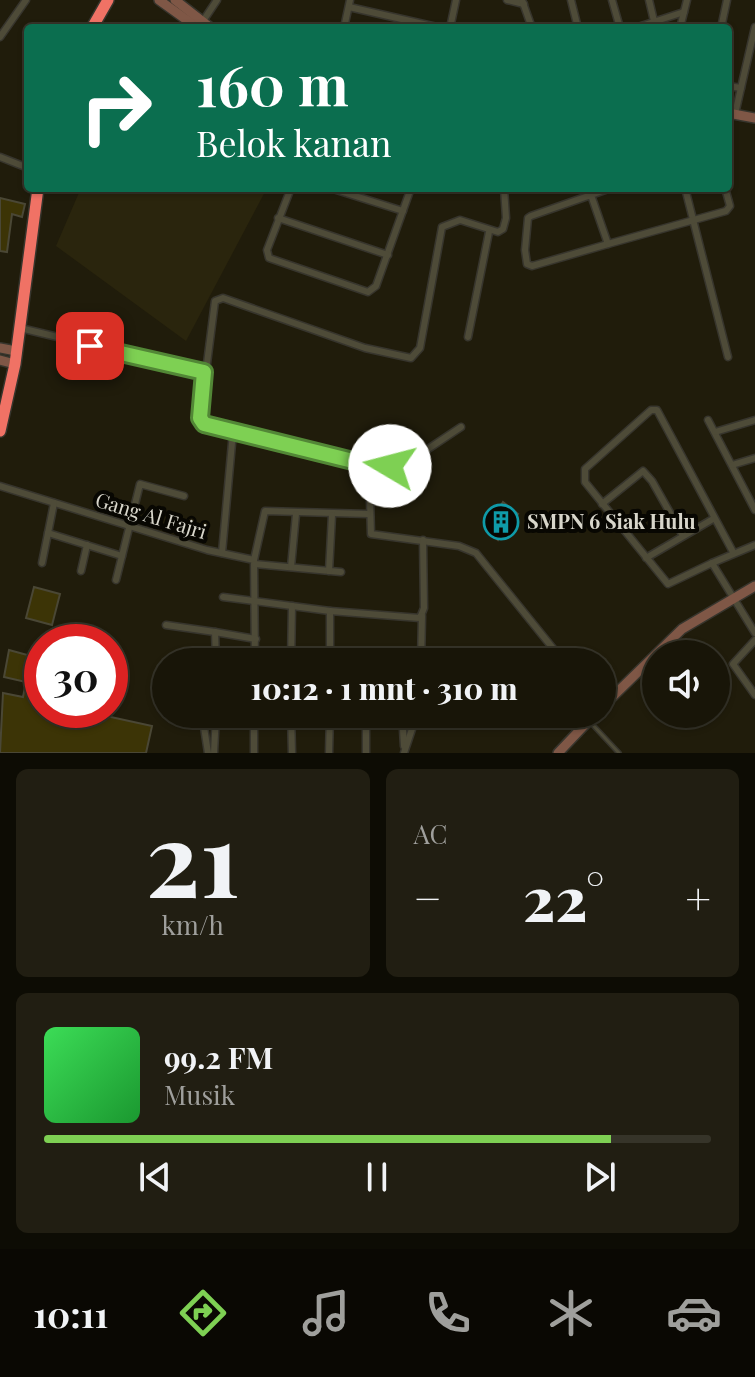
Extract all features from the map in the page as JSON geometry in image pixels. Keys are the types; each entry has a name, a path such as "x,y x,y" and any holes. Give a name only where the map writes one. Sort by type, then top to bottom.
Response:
{"highway":[{"path":"94,24 108,0"},
{"path":"0,431 16,358 37,192"}],"street":[{"path":"0,37 26,0"},
{"path":"159,0 174,2 201,24"},
{"path":"205,24 217,0"},
{"path":"451,24 456,0"},
{"path":"507,0 523,2 531,24"},
{"path":"571,0 577,24"},
{"path":"612,0 619,24"},
{"path":"649,0 654,21"},
{"path":"681,24 687,0"},
{"path":"722,24 727,0"},
{"path":"345,24 350,3 426,24"},
{"path":"646,24 684,12"},
{"path":"754,122 732,114 755,27"},
{"path":"732,87 741,88"},
{"path":"0,157 24,166"},
{"path":"289,192 267,250 274,262 368,292 374,290 410,192"},
{"path":"343,192 403,211"},
{"path":"461,427 407,463 369,465 202,422 204,372 215,301 221,298 365,348 411,358 420,348 442,227 460,220 489,232 503,229 504,192"},
{"path":"608,244 590,192 528,218 526,263 532,266 729,209 726,192"},
{"path":"686,192 728,357"},
{"path":"278,218 388,255"},
{"path":"468,337 489,232"},
{"path":"20,328 204,372"},
{"path":"0,348 16,358"},
{"path":"0,360 16,358"},
{"path":"733,552 655,409 585,469 585,482 663,581 672,585 733,552 755,544"},
{"path":"708,420 752,497 755,510"},
{"path":"715,432 755,420"},
{"path":"222,553 233,432"},
{"path":"732,465 755,458"},
{"path":"369,465 369,533 459,546 476,553 553,648"},
{"path":"602,504 643,471 682,534"},
{"path":"116,580 140,484 184,496"},
{"name":"Gang Al Fajri","path":"0,486 255,562 341,572"},
{"path":"42,563 54,503"},
{"path":"256,648 255,562 262,512 368,514"},
{"path":"291,567 296,514"},
{"path":"329,571 332,515"},
{"path":"646,558 682,534 713,519"},
{"path":"48,533 122,556"},
{"path":"421,648 423,540"},
{"path":"81,571 87,545"},
{"path":"712,563 755,633"},
{"path":"616,693 682,629 755,586"},
{"path":"223,597 398,619 422,616"},
{"path":"291,648 292,606"},
{"path":"330,611 330,648"},
{"path":"166,625 256,639"},
{"path":"215,632 216,648"},
{"path":"754,692 733,664 755,640"},
{"path":"204,728 208,753"},
{"path":"214,753 215,728"},
{"path":"254,728 254,753"},
{"path":"291,728 292,753"},
{"path":"329,753 330,728"},
{"path":"366,728 366,753"},
{"path":"403,728 404,752"},
{"path":"404,752 412,728"},
{"path":"558,753 582,728"}],"lane":[{"path":"600,728 619,753"}],"shaded area":[{"path":"79,192 265,192 186,341 56,246"}],"building":[{"path":"0,198 25,204 22,217 12,214 7,252 0,251"},
{"name":"SMPN 6 Siak Hulu","path":"503,502 518,514 498,540 486,530"},
{"path":"34,587 60,594 52,624 26,618"},
{"path":"9,650 24,654 24,682 4,677"},
{"path":"24,692 24,728 128,728 128,721 152,726 146,753 0,753 3,693 23,697"}],"place":[{"name":"SMPN 6 Siak Hulu","path":"501,522"}],"route":[{"path":"90,346 204,372 200,418 204,424 369,465 390,466"}]}
